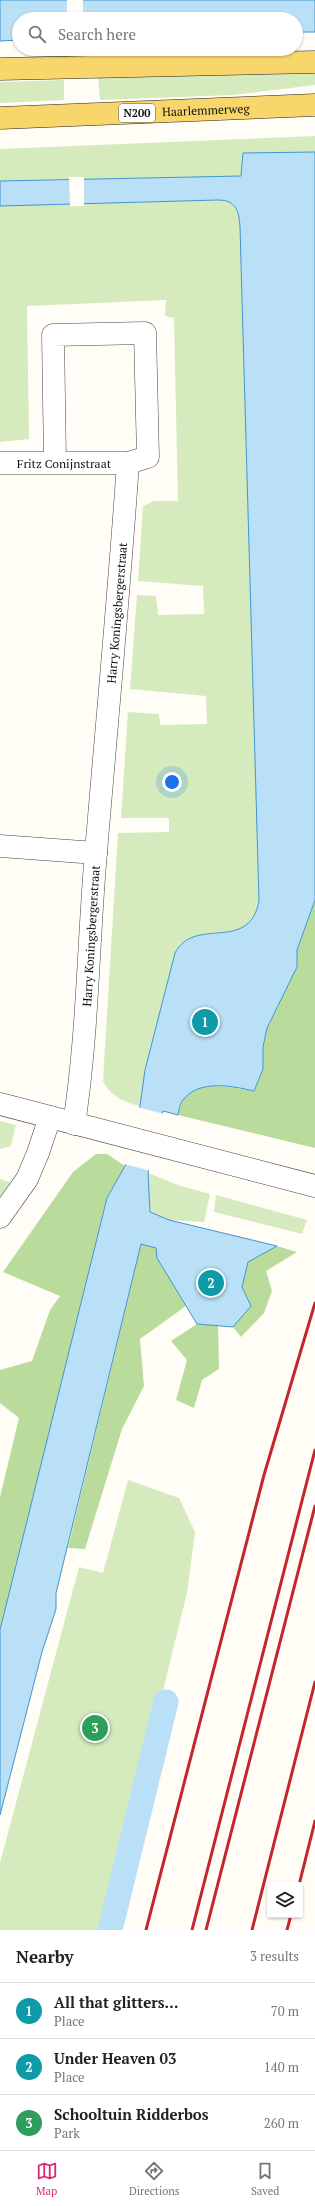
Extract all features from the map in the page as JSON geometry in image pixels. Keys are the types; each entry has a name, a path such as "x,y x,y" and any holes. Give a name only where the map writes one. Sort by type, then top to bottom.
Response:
{"main road":[{"path":"0,69 315,62"},
{"name":"Haarlemmerweg","path":"0,118 315,105"}],"street":[{"path":"55,462 53,335 145,333 148,457 128,464"},
{"name":"Fritz Conijnstraat","path":"0,463 55,462 128,464"},
{"name":"Harry Koningsbergerstraat","path":"74,1124 82,1075 96,854 128,464"},
{"path":"0,846 96,854"},
{"path":"0,1104 168,1149 315,1186"},
{"path":"0,1217 27,1179 38,1153 50,1117"}],"green space":[{"path":"315,71 315,85 233,95 100,100 98,77"},
{"path":"64,80 64,100 0,103 0,82"},
{"path":"315,136 315,152 243,153 241,176 0,181 0,149"},
{"path":"227,200 236,208 240,227 259,901 256,913 251,921 244,927 237,930 196,936 178,948 145,1070 140,1106 128,1103 118,1098 109,1091 103,1081 118,833 169,832 169,818 121,818 128,712 159,714 160,725 207,724 206,696 130,689 137,595 156,596 158,615 204,614 203,586 138,581 143,506 154,501 178,501 174,318 165,316 166,300 27,306 29,439 0,442 0,206"},
{"path":"315,900 315,1148 178,1115 182,1101 190,1093 198,1089 216,1086 254,1091 263,1069 263,1047 267,1028 297,967 297,950"},
{"path":"0,1121 16,1125 11,1146 0,1149"},
{"path":"96,1154 107,1154 125,1166 107,1198 0,1630 0,1497 19,1418 0,1403 0,1370 32,1361 50,1310 60,1296 3,1272 73,1172"},
{"path":"148,1173 178,1185 210,1194 204,1222 169,1220 150,1212"},
{"path":"0,1179 12,1183 0,1200"},
{"path":"216,1195 307,1220 302,1234 214,1212"},
{"path":"141,1244 156,1247 157,1258 186,1306 140,1339 144,1386 122,1429 85,1549 68,1548"},
{"path":"277,1246 297,1252 266,1271 272,1291 264,1313 241,1337 233,1327 251,1306 242,1287 248,1262"},
{"path":"197,1324 218,1325 219,1369 202,1380 194,1408 176,1400 187,1360 171,1341"},
{"path":"128,1480 179,1498 195,1532 187,1593 104,1930 0,1930 0,1863 79,1567 103,1573"}],"water":[{"path":"0,0 315,0 315,32 303,32 303,12 12,12 12,40 0,41"},
{"path":"315,152 315,900 297,950 297,967 267,1028 263,1047 263,1069 254,1091 226,1086 207,1087 190,1093 180,1105 178,1115 163,1111 148,1173 150,1212 169,1220 277,1246 248,1262 242,1287 251,1306 233,1327 197,1324 157,1258 156,1248 141,1244 56,1593 56,1609 42,1652 0,1815 0,1630 107,1198 125,1166 140,1106 145,1070 175,953 184,942 195,936 233,931 244,926 253,917 259,901 239,216 233,204 218,200 0,206 0,181 241,176 243,153"}],"pier":[{"path":"67,0 83,0 83,12 67,12"},
{"path":"69,177 84,177 84,206 70,206"},
{"path":"137,1107 164,1114 151,1171 124,1164"}],"waterway":[{"path":"110,1930 166,1702"}],"railway":[{"path":"146,1930 264,1475 315,1303"},
{"path":"192,1930 315,1450"},
{"path":"206,1930 315,1506"},
{"path":"252,1930 315,1682"},
{"path":"300,1882 315,1821"},
{"path":"287,1930 290,1918"}],"place":[{"name":"All that glitters...","path":"205,1022"},
{"name":"Under Heaven 03","path":"211,1283"},
{"name":"Schooltuin Ridderbos","path":"95,1728"}]}
